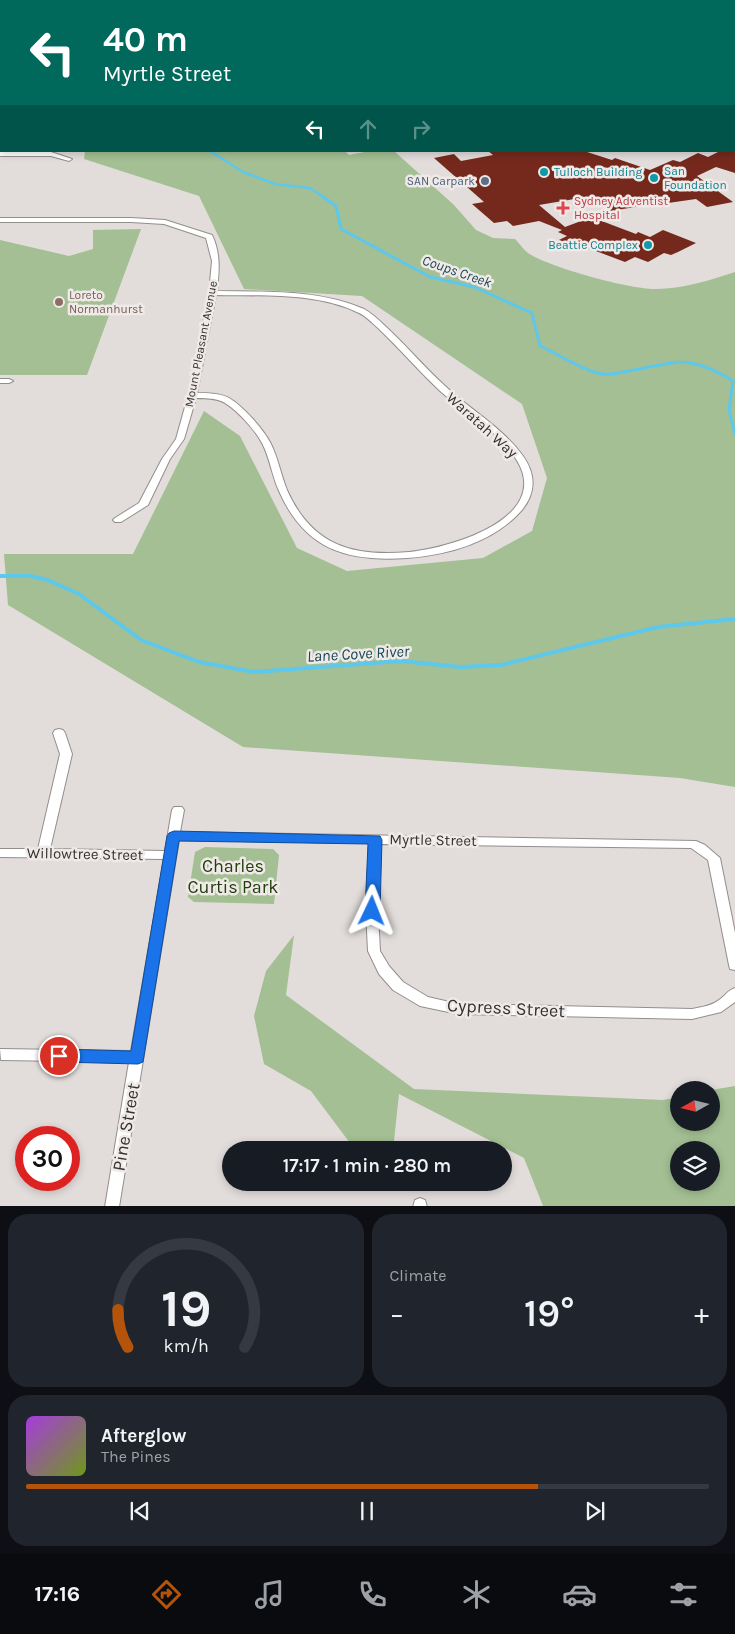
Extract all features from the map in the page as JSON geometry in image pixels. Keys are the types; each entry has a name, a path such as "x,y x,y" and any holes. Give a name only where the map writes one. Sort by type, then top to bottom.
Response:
{"street":[{"path":"0,154 50,154 60,152"},
{"path":"50,154 69,159"},
{"name":"Mount Pleasant Avenue","path":"0,220 131,220 165,222 209,236 214,246 216,261 213,293 192,396 180,439 166,459 143,505 118,520"},
{"name":"Waratah Way","path":"192,396 215,397 227,401 260,434 266,443 286,497 300,523 321,542 339,550 371,556 394,556 467,544 508,521 527,497 529,484 527,470 519,456 446,392 364,312 354,307 306,298 213,293"},
{"path":"43,854 66,754 59,734"},
{"name":"Pine Street","path":"112,1206 178,810"},
{"name":"Myrtle Street","path":"174,836 692,844 708,852 714,858 717,866 735,965"},
{"name":"Cypress Street","path":"375,840 372,911 374,951 384,970 398,986 425,1002 458,1009 692,1014 718,1009 728,1002 735,993"},
{"name":"Willowtree Street","path":"0,854 170,855"},
{"path":"1,1054 138,1058"}],"green space":[{"path":"85,152 346,152 349,155 365,152 395,152 454,205 476,230 493,238 515,239 528,253 553,265 610,282 656,289 686,286 735,272 735,787 680,778 243,747 8,605 4,554 133,554 204,411 240,436 297,548 347,571 483,558 532,531 547,478 522,404 362,296 244,289 199,196 84,159"},
{"name":"Loreto Normanhurst","path":"141,229 87,375 0,375 0,240 69,256 93,249 93,230"},
{"name":"Charles Curtis Park","path":"205,847 273,849 279,855 274,904 194,902 188,897 195,852"},
{"path":"294,935 286,995 414,1089 663,1100 670,1099 670,1131 720,1131 720,1088 735,1086 735,1206 543,1206 524,1158 512,1152 512,1141 491,1141 399,1094 394,1141 348,1141 311,1091 264,1064 254,1016 266,971"}],"building":[{"path":"489,152 587,152 612,160 615,158 650,170 673,160 680,162 698,153 708,157 718,152 735,152 735,173 716,167 697,176 733,202 707,207 696,199 611,211 592,196 539,205 565,227 581,221 599,220 636,234 638,232 650,237 663,230 696,243 671,255 664,253 648,262 635,257 625,262 580,245 577,246 559,240 567,236 558,232 562,230 539,221 513,226 507,221 494,223 472,204 484,202 434,158 454,154 461,161 493,155"}],"waterway":[{"name":"Coups Creek","path":"212,152 243,172 275,184 310,188 323,197"},
{"name":"Coups Creek","path":"322,196 336,206 341,229 430,277 474,287 532,313 540,346 580,367 597,373 611,374 663,364 685,362 706,367 733,381 729,410 735,434"},
{"name":"Lane Cove River","path":"0,576 30,576 48,580 79,594 141,640 199,662 254,672 401,661 460,667 501,665 658,627 735,619"}],"place":[{"name":"Tulloch Building","path":"544,172"},
{"name":"San Foundation","path":"654,178"},
{"name":"SAN Carpark","path":"485,181"},
{"name":"Sydney Adventist Hospital","path":"563,208"},
{"name":"Beattie Complex","path":"648,245"},
{"name":"Loreto Normanhurst","path":"59,302"}],"route":[{"path":"59,1056 138,1058 174,836 375,840 372,911"}]}
